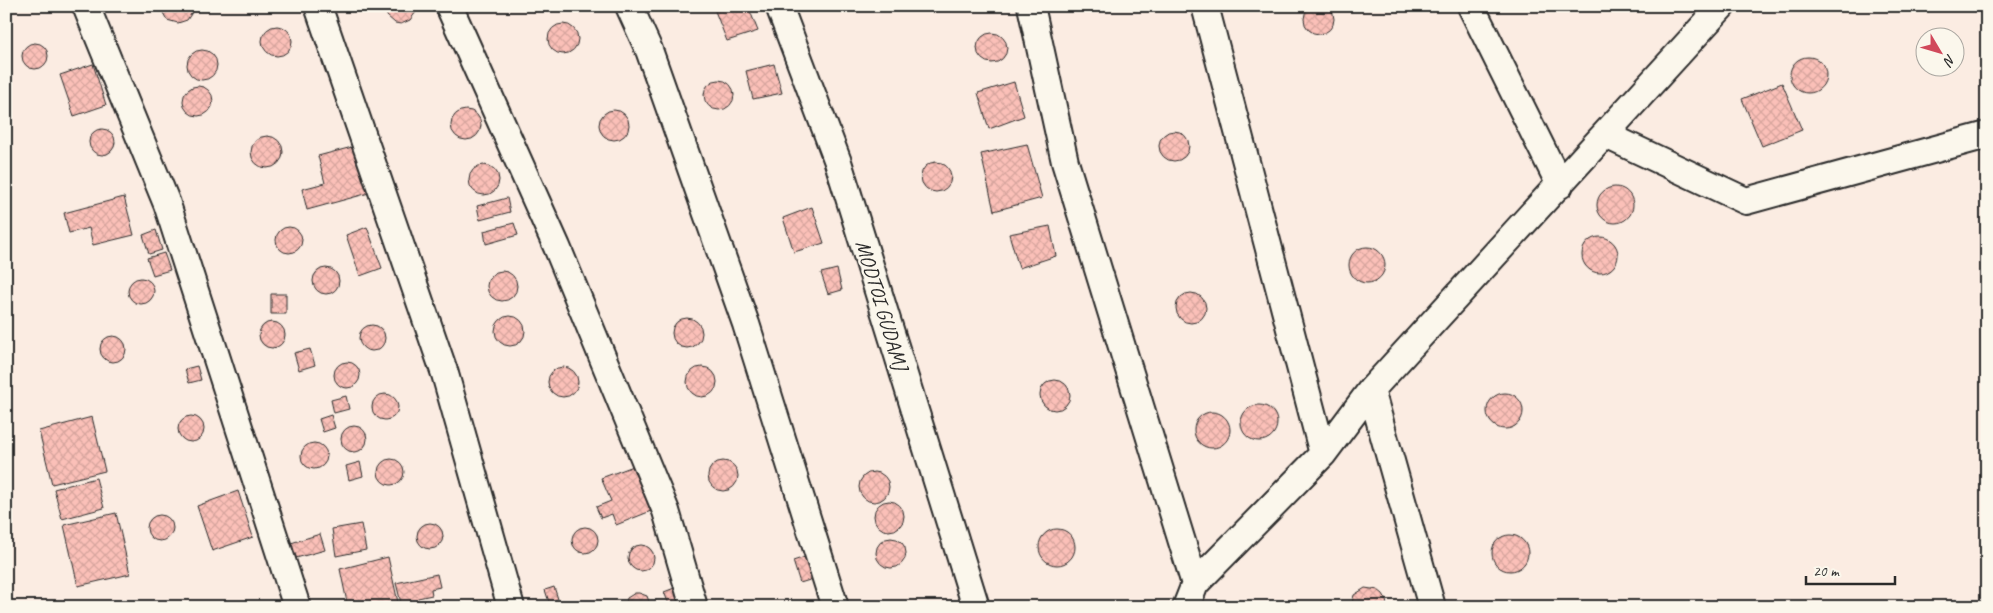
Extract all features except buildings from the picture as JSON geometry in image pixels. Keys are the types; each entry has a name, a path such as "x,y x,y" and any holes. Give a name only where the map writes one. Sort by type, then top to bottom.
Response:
{"street":[{"path":"86,6 167,204 297,607"},
{"path":"318,6 445,374 511,607"},
{"path":"449,6 557,246 666,511 694,607"},
{"path":"629,6 650,50 743,315 835,607"},
{"name":"MODTOI GUDAMJ","path":"778,6 838,162 976,607"},
{"path":"1032,6 1065,162 1190,595"},
{"path":"1205,6 1323,454"},
{"path":"1471,6 1560,185"},
{"path":"1190,595 1323,454 1372,390 1722,6"},
{"path":"1606,135 1746,202 1987,135"},
{"path":"1372,390 1432,607"}]}
